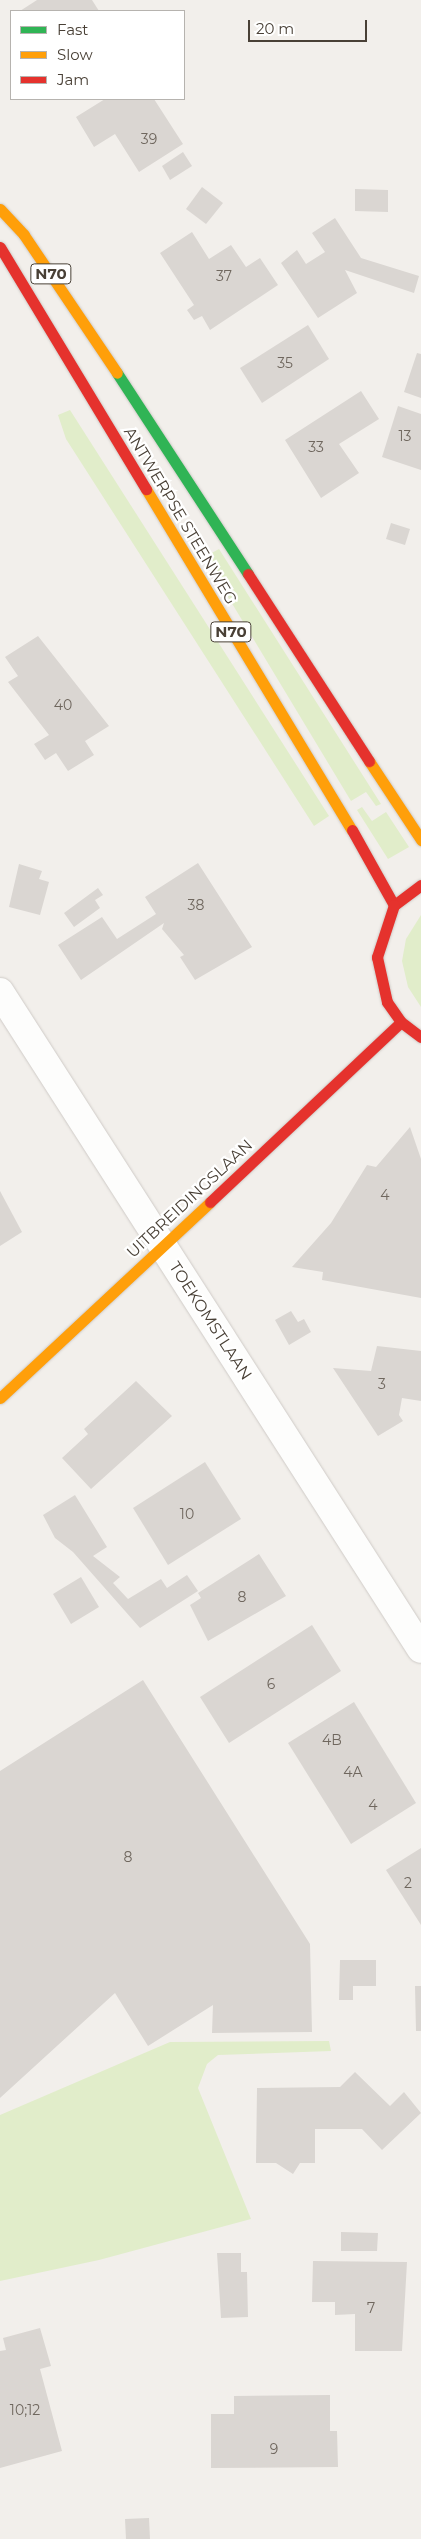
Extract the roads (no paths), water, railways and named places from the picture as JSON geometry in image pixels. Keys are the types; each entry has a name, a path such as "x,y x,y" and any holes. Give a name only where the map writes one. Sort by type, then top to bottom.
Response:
{"main road":[{"name":"ANTWERPSE STEENWEG","path":"0,209 24,234 92,335 421,840"},
{"name":"ANTWERPSE STEENWEG","path":"0,247 343,813 394,905"},
{"path":"421,885 394,905 377,957 387,1002 401,1022 421,1037"},
{"name":"UITBREIDINGSLAAN","path":"0,1398 401,1022"}],"street":[{"name":"TOEKOMSTLAAN","path":"0,992 421,1649"}]}
